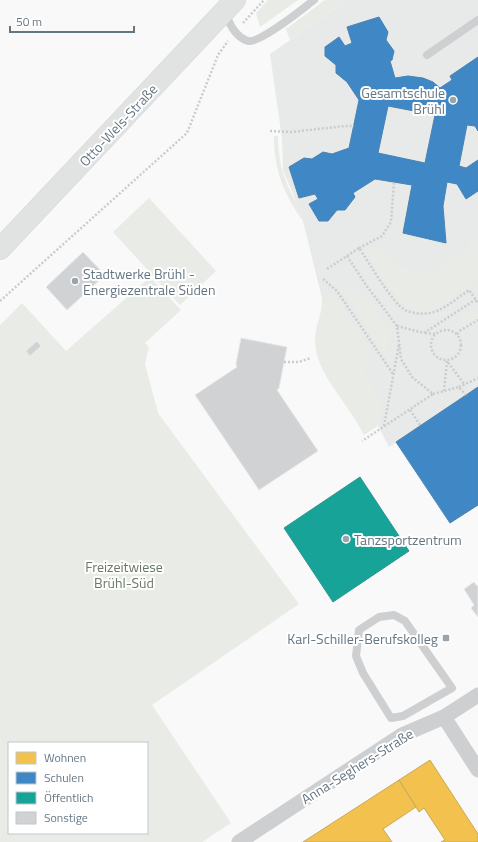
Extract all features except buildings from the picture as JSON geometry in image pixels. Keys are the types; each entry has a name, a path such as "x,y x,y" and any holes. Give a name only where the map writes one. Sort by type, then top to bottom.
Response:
{"street":[{"name":"Otto-Wels-Straße","path":"0,249 230,6"},
{"name":"Anna-Seghers-Straße","path":"239,842 402,735 444,718 478,695"},
{"path":"444,718 478,770"}],"lane":[{"path":"230,6 235,32 248,41 255,41 272,31 314,0"},
{"path":"427,55 478,20"},
{"path":"394,615 405,621 424,648 452,688 403,716 391,718 363,673 356,656 359,630 378,617 394,615"}],"path":[{"path":"0,300 187,133 218,55 235,32 264,0"},
{"path":"270,131 291,132 354,126"},
{"path":"327,270 359,248 382,236 390,222 394,182"},
{"path":"359,248 396,302 405,310 417,314 441,310 469,290 477,298 478,303"},
{"path":"348,256 366,285 397,326 401,359 412,377 433,394"},
{"path":"323,279 337,291 393,374"},
{"path":"424,333 477,298"},
{"path":"457,334 478,320"},
{"path":"397,326 424,333 436,334"},
{"path":"446,330 457,334 462,344 461,350 454,359 447,361 441,360 435,356 431,351 430,344 432,338 436,334 446,330"},
{"path":"384,426 399,341"},
{"path":"284,362 299,362 311,358"},
{"path":"447,361 465,385"},
{"path":"444,391 447,361"},
{"path":"362,441 433,394 465,385 478,378"},
{"path":"459,387 466,395"},
{"path":"410,410 420,425"}],"shaded area":[{"path":"348,0 478,0 478,392 389,447 331,335 301,213 283,170 282,139 270,54"}],"green space":[{"path":"268,0 298,0 260,27 256,13"},
{"path":"325,0 348,0 290,40 286,29"},
{"path":"274,136 278,136 280,160 286,182 296,202 310,222 308,225 297,213 282,184 275,157"},
{"path":"149,198 216,271 180,305 113,232"},
{"path":"474,238 478,243 478,281 437,309 428,311 412,309 400,301 390,289 366,253 372,246 385,252 405,268 429,272 440,268 449,256 466,254 467,244"},
{"name":"Freizeitwiese Brühl-Süd","path":"150,277 181,310 145,343 149,347 145,364 158,413 299,604 152,705 231,823 202,842 0,842 0,325 22,303 66,351"},
{"path":"353,284 363,299 366,296 392,332 386,352 382,351 343,292"},
{"path":"332,292 371,349 365,374 382,402 379,425 364,435 327,377 318,359 315,335 322,298"},
{"path":"475,310 478,314 478,318 459,329 452,326"}],"place":[{"name":"Gesamtschule Brühl","path":"453,100"},
{"name":"Stadtwerke Brühl - Energiezentrale Süden","path":"75,281"},
{"name":"Tanzsportzentrum","path":"346,539"},
{"name":"Karl-Schiller-Berufskolleg","path":"446,638"}]}
